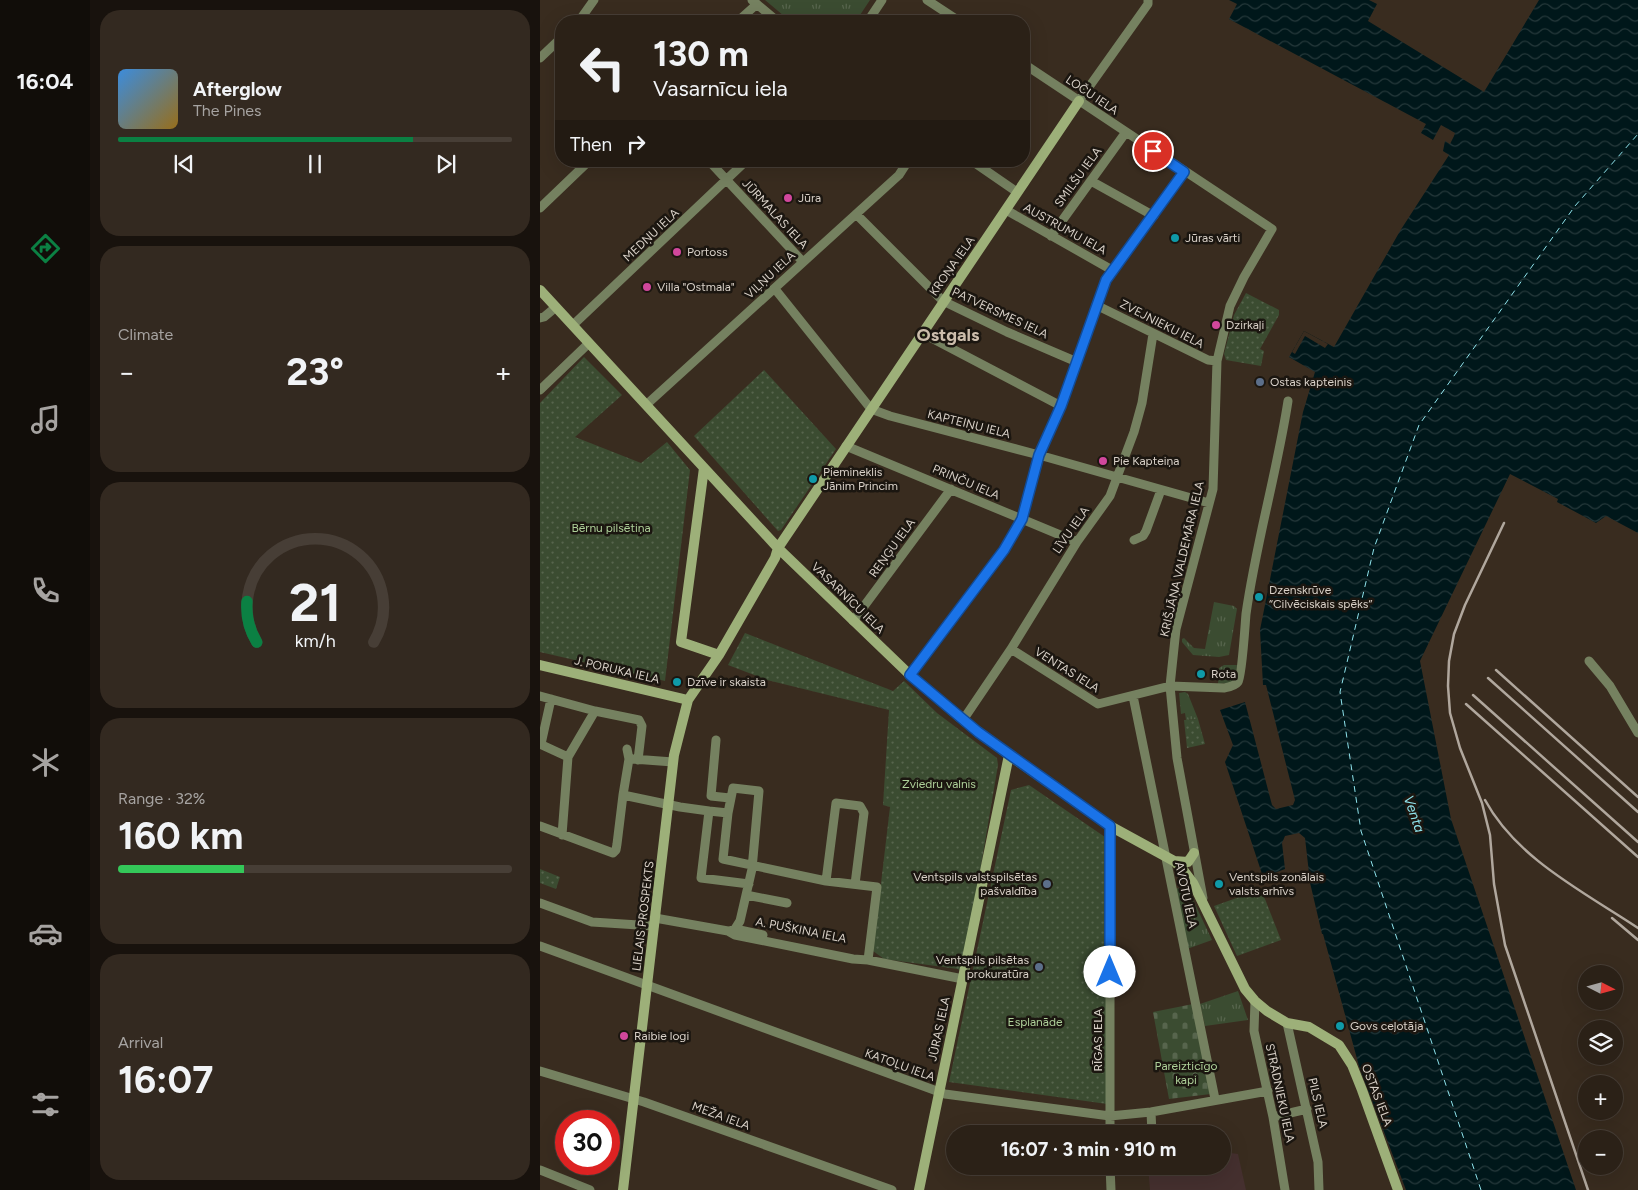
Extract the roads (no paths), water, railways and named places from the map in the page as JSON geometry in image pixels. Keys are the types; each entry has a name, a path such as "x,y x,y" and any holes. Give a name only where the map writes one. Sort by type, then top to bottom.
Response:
{"street":[{"path":"584,15 594,0"},
{"path":"872,15 882,0"},
{"path":"927,0 950,15"},
{"name":"KROŅA IELA","path":"778,548 1017,192 1148,4 1148,0"},
{"path":"743,15 754,2 770,15"},
{"path":"540,58 555,44"},
{"name":"LOČU IELA","path":"1030,68 1272,229"},
{"name":"SMILŠU IELA","path":"1051,236 1126,132"},
{"path":"540,208 583,167"},
{"name":"JŪRMALAS IELA","path":"714,167 803,262"},
{"name":"MEDŅU IELA","path":"573,325 740,167"},
{"name":"VIĻŅU IELA","path":"646,405 775,289 898,175 904,167"},
{"path":"981,167 1017,192"},
{"path":"910,675 1004,550 1022,519 1039,455 1061,406 1106,280 1184,172"},
{"path":"1091,181 1154,216"},
{"name":"AUSTRUMU IELA","path":"1006,210 1112,270"},
{"name":"PATVERSMES IELA","path":"856,214 943,301 1077,362"},
{"name":"KRIŠJĀŅA VALDEMĀRA IELA","path":"1203,904 1177,758 1170,686 1176,629 1214,482 1217,361 1230,306 1244,277 1272,229"},
{"path":"775,289 871,409"},
{"name":"VASARNĪCU IELA","path":"540,290 778,548 910,675 963,720 1009,755 1110,826 1174,861 1193,883 1203,904"},
{"name":"ZVEJNIEKU IELA","path":"1096,305 1208,360 1217,361"},
{"path":"540,318 556,307"},
{"path":"922,333 1061,406"},
{"name":"LĪVU IELA","path":"963,720 1011,648 1076,542 1110,496 1134,432 1142,403 1153,334"},
{"path":"540,390 589,343"},
{"name":"VENTAS IELA","path":"1011,648 1098,704 1133,696 1156,688 1170,686 1224,688 1238,682 1241,675 1248,601 1288,401"},
{"name":"KAPTEIŅU IELA","path":"871,409 890,416 1039,455 1209,503"},
{"name":"PRINČU IELA","path":"846,446 1076,542"},
{"path":"704,468 681,642 719,655"},
{"name":"REŅĢU IELA","path":"853,621 951,489"},
{"path":"1134,540 1146,532 1161,490"},
{"name":"LIELAIS PROSPEKTS","path":"623,1190 673,762 680,727 688,700 719,655 775,558 778,548"},
{"path":"1589,661 1610,686 1638,733"},
{"name":"J. PORUKA IELA","path":"540,665 688,700"},
{"path":"540,696 595,711 639,720 642,726 631,756 623,795 616,850 613,853 540,826"},
{"name":"AVOTU IELA","path":"1133,696 1215,1099"},
{"path":"551,699 544,709 540,744 568,757"},
{"path":"562,835 568,757 595,711"},
{"path":"716,740 711,796 730,798"},
{"name":"JŪRAS IELA","path":"919,1190 1009,755"},
{"path":"631,756 673,762"},
{"path":"731,930 740,922 749,884 752,866 759,791 733,788 730,798 723,860 752,866 826,881 877,887 868,960"},
{"path":"623,795 668,805 728,814"},
{"path":"826,881 836,803 860,806 864,813 855,884"},
{"path":"709,811 701,878 749,884"},
{"name":"RĪGAS IELA","path":"1110,826 1110,1125"},
{"path":"1174,861 1188,862 1194,853"},
{"path":"746,895 787,903"},
{"name":"A. PUŠKINA IELA","path":"540,903 592,922 655,922 731,930 853,953 868,960 963,978"},
{"path":"1203,904 1245,989 1255,1001"},
{"name":"KATOĻU IELA","path":"540,946 938,1092 1110,1116 1151,1112 1268,1091"},
{"name":"OSTAS IELA","path":"1255,1001 1267,1011 1287,1022 1309,1027 1338,1045 1352,1065 1398,1190"},
{"name":"STRĀDNIEKU IELA","path":"1255,1001 1254,1031 1268,1091 1285,1190"},
{"name":"PILS IELA","path":"1287,1022 1318,1162 1320,1190"},
{"name":"MEŽA IELA","path":"540,1070 634,1099 892,1190"},
{"path":"1273,1117 1307,1109"},
{"path":"1151,1112 1152,1125"},
{"path":"540,1170 590,1190"},
{"path":"1110,1175 1111,1190"}],"water":[{"name":"Venta","path":"1229,0 1369,0 1377,4 1368,21 1484,92 1539,0 1638,0 1638,533 1606,516 1596,523 1557,502 1558,499 1510,474 1420,661 1451,819 1576,1190 1406,1190 1359,1066 1322,934 1308,874 1305,838 1299,833 1285,836 1282,843 1285,869 1263,877 1225,762 1233,745 1220,710 1245,702 1272,805 1276,809 1293,805 1295,800 1266,685 1263,685 1260,630 1303,412 1315,372 1289,357 1304,331 1334,347 1400,231 1449,155 1443,151 1445,141 1450,144 1455,133 1441,125 1433,140 1421,133 1426,124 1229,19 1237,4"}],"railway":[{"path":"1504,523 1465,605 1454,634 1449,661 1450,713 1460,748 1482,803 1490,835 1494,884 1505,945 1588,1190"},
{"path":"1496,670 1638,797"},
{"path":"1488,678 1638,812"},
{"path":"1473,695 1638,842"},
{"path":"1466,704 1638,857"},
{"path":"1485,800 1499,821 1533,857 1553,873 1638,928"},
{"path":"1612,918 1638,940"}],"place":[{"name":"Jūra","path":"788,198"},
{"name":"Jūras vārti","path":"1175,238"},
{"name":"Portoss","path":"677,252"},
{"name":"Villa \"Ostmala\"","path":"647,287"},
{"name":"Dzirkaļi","path":"1216,325"},
{"name":"Ostas kapteinis","path":"1260,382"},
{"name":"Pie Kapteiņa","path":"1103,461"},
{"name":"Piemineklis Jānim Princim","path":"813,479"},
{"name":"Dzenskrūve “Cilvēciskais spēks”","path":"1259,597"},
{"name":"Rota","path":"1201,674"},
{"name":"Dzīve ir skaista","path":"677,682"},
{"name":"Ventspils valstspilsētas pašvaldība","path":"1047,884"},
{"name":"Ventspils zonālais valsts arhīvs","path":"1219,884"},
{"name":"Ventspils pilsētas prokuratūra","path":"1039,967"},
{"name":"Govs ceļotāja","path":"1340,1026"},
{"name":"Raibie logi","path":"624,1036"}],"district":[{"name":"Ostgals","path":"948,335"}],"park label":[{"name":"Bērnu pilsētiņa","path":"611,528"},
{"name":"Zviedru valnis","path":"939,784"},
{"name":"Esplanāde","path":"1035,1022"},
{"name":"Pareizticīgo kapi","path":"1186,1073"}]}
